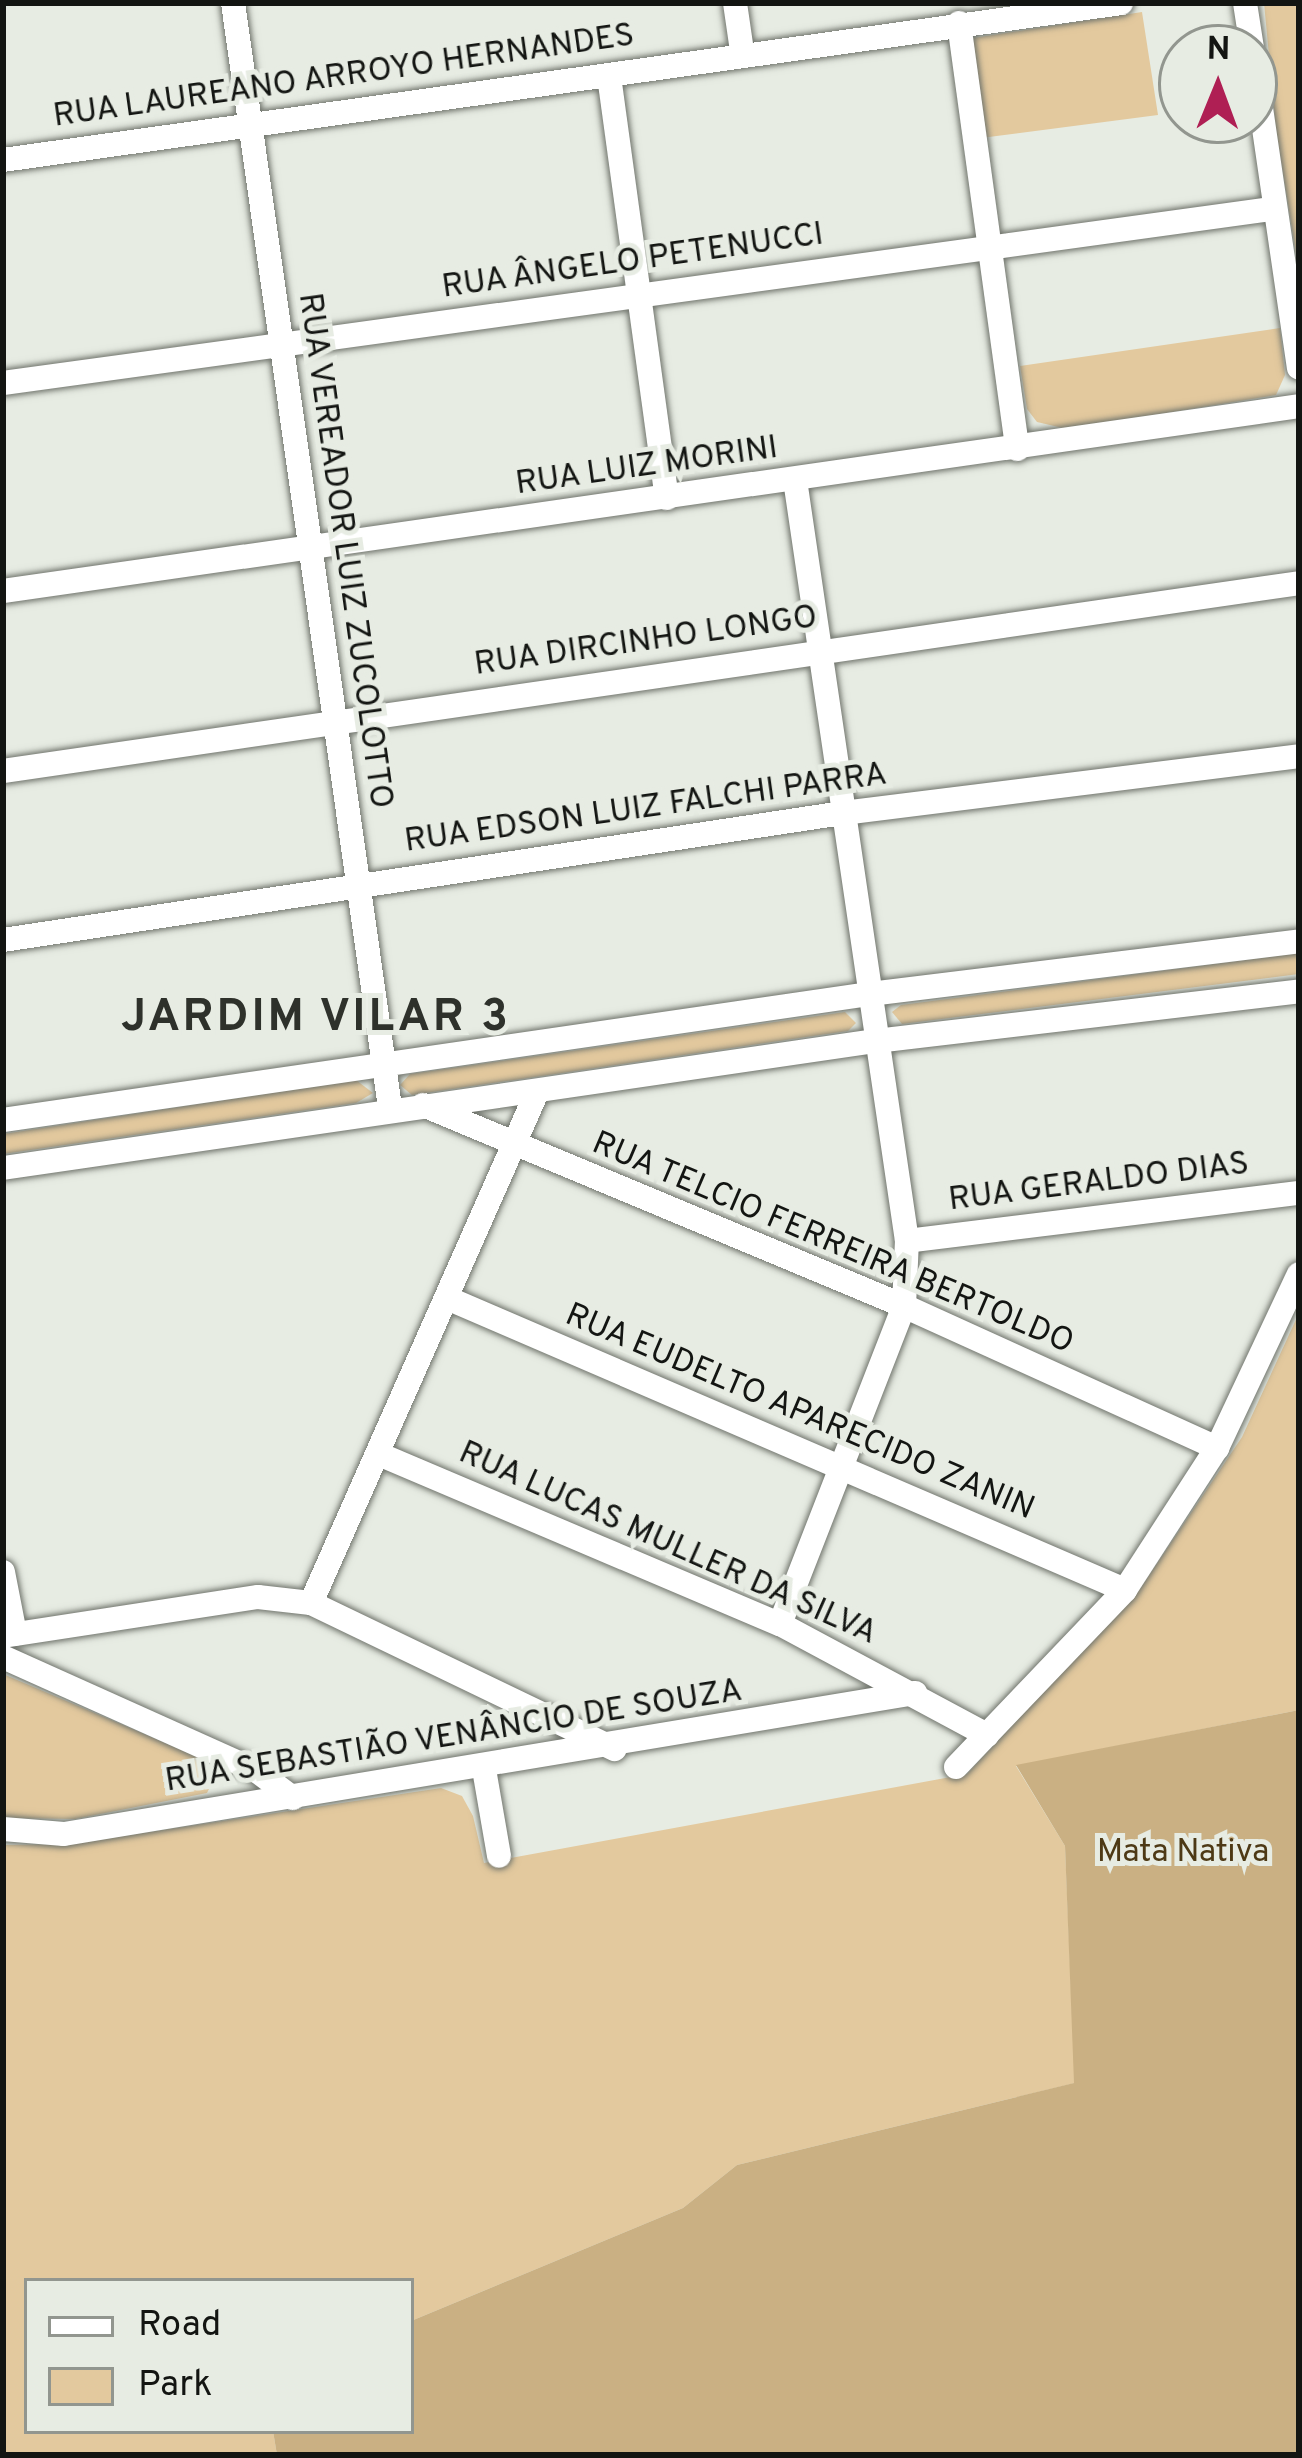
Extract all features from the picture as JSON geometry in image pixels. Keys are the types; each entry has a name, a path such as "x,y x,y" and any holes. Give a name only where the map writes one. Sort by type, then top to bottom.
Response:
{"street":[{"name":"RUA VEREADOR LUIZ ZUCOLOTTO","path":"233,3 390,1107"},
{"path":"735,3 742,51"},
{"name":"RUA LAUREANO ARROYO HERNANDES","path":"3,160 609,76 742,51 1121,3"},
{"path":"959,23 1017,448"},
{"path":"609,76 635,296 667,498"},
{"path":"1264,144 1299,368"},
{"name":"RUA ÂNGELO PETENUCCI","path":"3,383 1271,209"},
{"name":"RUA LUIZ MORINI","path":"3,591 1299,406"},
{"path":"780,1624 904,1306 907,1241 795,480"},
{"name":"RUA DIRCINHO LONGO","path":"3,771 1299,583"},
{"name":"RUA EDSON LUIZ FALCHI PARRA","path":"3,940 843,813 1299,756"},
{"path":"3,1120 384,1069 870,994 1299,940"},
{"path":"3,1168 390,1107 537,1092 876,1041 1299,992"},
{"path":"311,1603 381,1455 537,1092"},
{"name":"RUA TELCIO FERREIRA BERTOLDO","path":"421,1104 513,1147 904,1306 1217,1448"},
{"name":"RUA GERALDO DIAS","path":"907,1241 1299,1193"},
{"path":"956,1767 1125,1590 1217,1448 1299,1274"},
{"name":"RUA EUDELTO APARECIDO ZANIN","path":"447,1298 1125,1590"},
{"name":"RUA LUCAS MULLER DA SILVA","path":"381,1455 780,1624 987,1735"},
{"path":"3,1572 7,1643"},
{"path":"7,1643 258,1597 311,1603 615,1749"},
{"path":"7,1643 257,1771 292,1798"},
{"name":"RUA SEBASTIÃO VENÂNCIO DE SOUZA","path":"3,1829 64,1834 615,1749 915,1693"},
{"path":"484,1768 499,1856"}],"green space":[{"path":"1264,3 1299,3 1299,272 1278,141 1278,24 1266,24"},
{"path":"1142,12 1158,115 981,138 973,38"},
{"path":"1280,328 1285,375 1276,395 1067,429 1037,422 1027,409 1020,366"},
{"path":"1299,953 1299,974 902,1024 892,1012 901,1005"},
{"path":"845,1012 856,1023 848,1031 412,1095 400,1085 410,1074"},
{"path":"356,1080 373,1093 356,1103 3,1154 3,1134"},
{"path":"1299,1313 1299,1710 1016,1766 1065,1846 1075,2083 737,2165 683,2208 414,2320 414,2278 24,2278 24,2434 274,2434 277,2455 3,2455 3,1845 70,1844 441,1788 462,1796 473,1816 484,1863 967,1774 1144,1583 1242,1437"},
{"path":"3,1674 203,1759 212,1783 207,1793 75,1819 3,1818"},
{"name":"Mata Nativa","path":"1299,1710 1299,2455 277,2455 274,2434 414,2434 414,2320 683,2208 737,2165 1074,2083 1065,1846 1016,1765"}],"district":[{"name":"JARDIM VILAR 3","path":"316,1019"}]}
